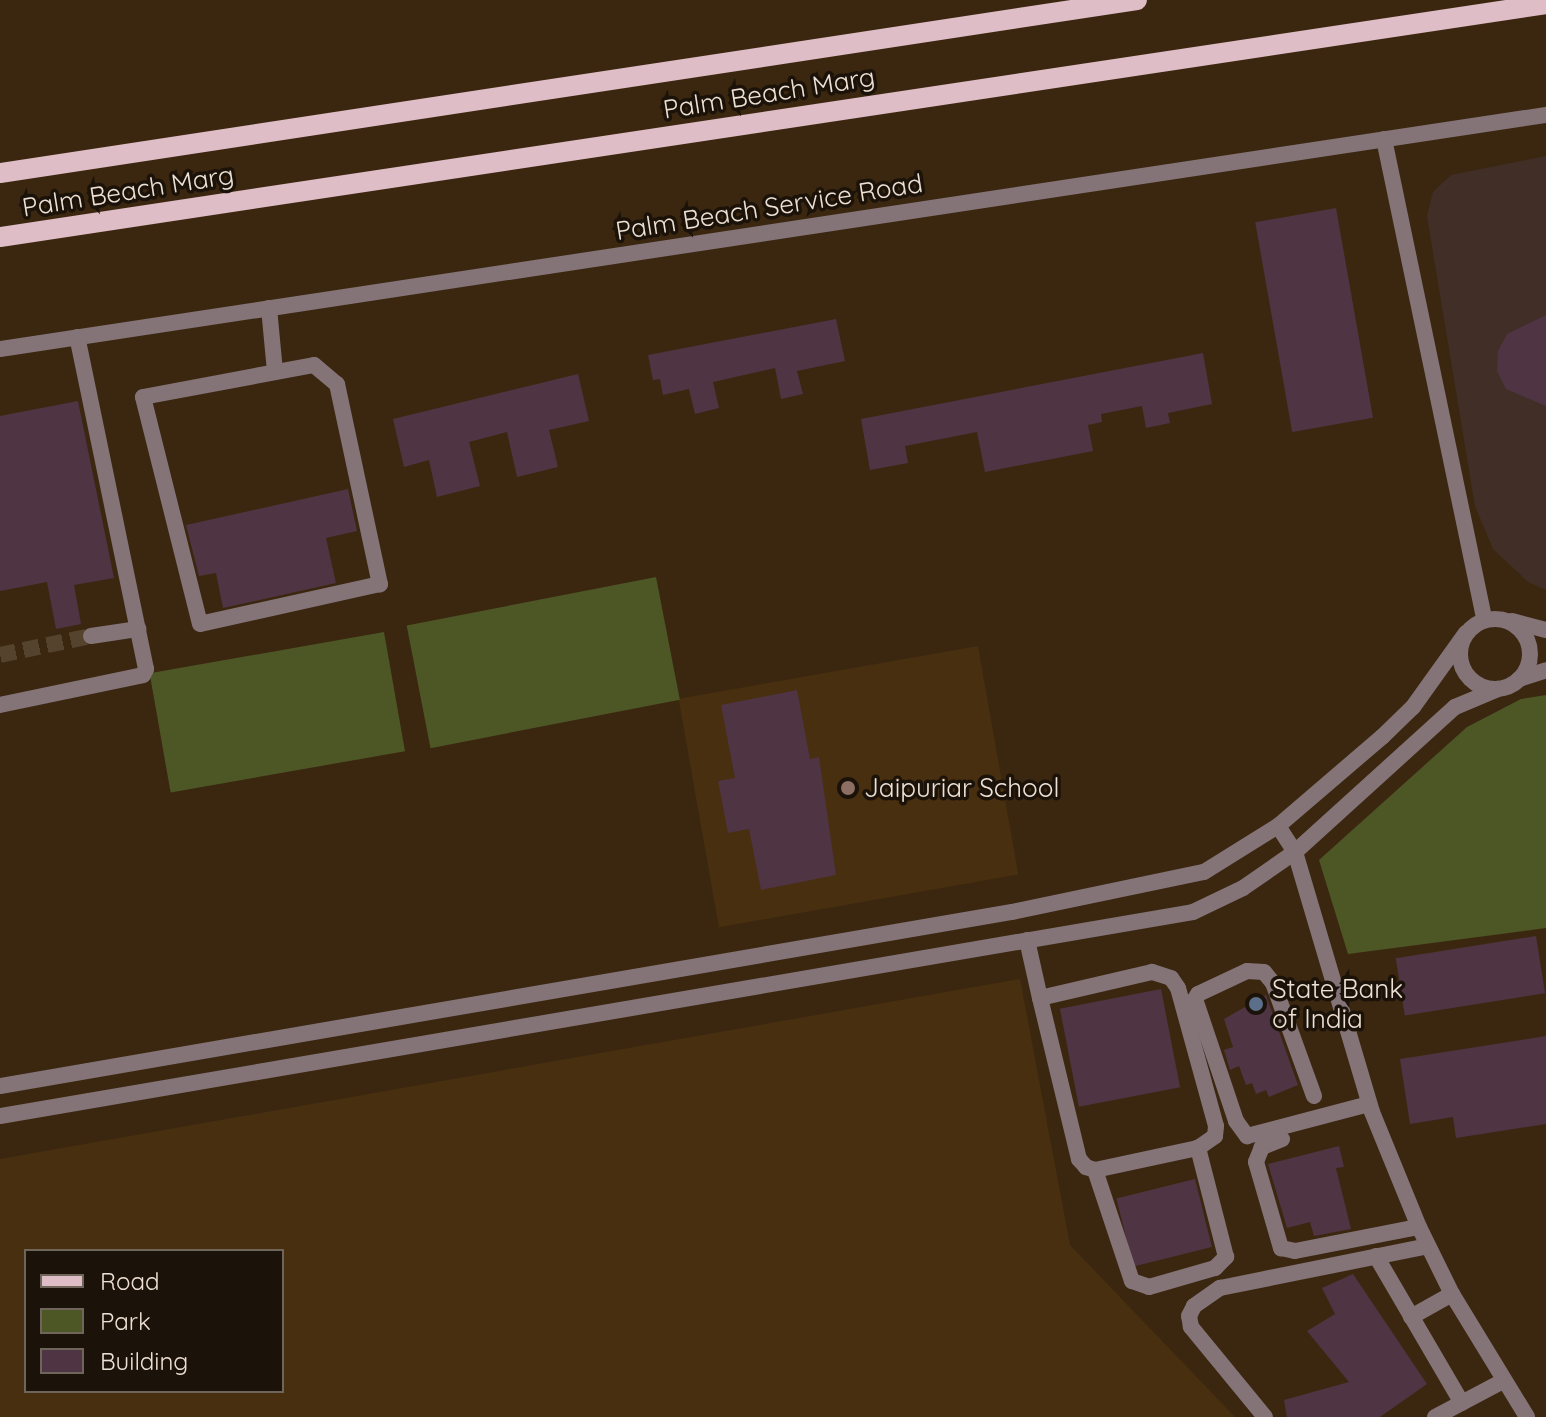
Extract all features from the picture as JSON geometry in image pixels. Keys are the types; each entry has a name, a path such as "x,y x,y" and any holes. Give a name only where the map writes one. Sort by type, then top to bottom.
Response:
{"main road":[{"name":"Palm Beach Marg","path":"0,173 1137,0"},
{"name":"Palm Beach Marg","path":"0,237 1546,4"}],"street":[{"name":"Palm Beach Service Road","path":"0,349 1546,115"},
{"path":"1384,139 1484,619"},
{"path":"269,308 275,371"},
{"path":"0,705 143,675 138,629 77,337"},
{"path":"314,365 337,384 380,584 200,624 143,397 275,371 314,365"},
{"path":"0,1086 1160,885 1229,860 1278,826 1413,707 1466,633 1484,619 1506,620 1546,630"},
{"path":"1506,620 1517,626 1530,646 1519,679"},
{"path":"91,636 138,629"},
{"path":"1466,633 1459,655 1467,676 1498,689"},
{"path":"0,1116 1193,912 1243,888 1295,852 1455,707 1546,670"},
{"path":"1278,826 1295,852 1370,1108 1419,1227 1452,1294 1527,1417"},
{"path":"1027,940 1079,1159 1095,1170 1132,1281 1149,1287 1215,1268 1226,1257 1198,1148"},
{"path":"1314,1096 1273,983 1264,972 1247,971 1198,994 1195,999 1236,1121 1247,1136 1370,1108"},
{"path":"1040,998 1152,972 1171,978 1178,988 1216,1126 1215,1136 1198,1148 1095,1170"},
{"path":"1370,1108 1266,1143 1258,1152 1277,1239 1281,1248 1295,1251 1419,1227"},
{"path":"1265,1417 1191,1327 1189,1316 1194,1306 1220,1288 1428,1246"},
{"path":"1376,1256 1462,1403"},
{"path":"1411,1317 1452,1294"},
{"path":"1435,1417 1503,1381"}],"shaded area":[{"path":"1546,156 1546,590 1528,582 1493,549 1475,506 1427,216 1433,192 1451,175"},
{"name":"Jaipuriar School","path":"978,646 1018,874 719,927 679,699"},
{"path":"1020,979 1070,1245 1235,1417 0,1417 0,1159"}],"green space":[{"path":"656,577 680,700 431,748 407,625"},
{"path":"384,632 405,751 171,792 150,673"},
{"path":"1546,695 1546,928 1348,954 1319,860 1467,727 1521,699"}],"building":[{"path":"1336,208 1373,418 1292,432 1255,222"},
{"path":"1546,315 1546,406 1506,389 1497,371 1498,351 1507,334"},
{"path":"836,319 845,361 797,371 803,394 781,399 775,368 713,382 719,408 695,414 689,389 663,395 660,379 653,380 648,355"},
{"path":"1203,353 1212,404 1168,413 1170,423 1146,428 1142,406 1101,414 1102,422 1088,425 1093,451 985,472 977,432 905,446 908,463 870,470 861,419"},
{"path":"578,374 589,421 549,430 558,467 517,477 507,432 469,442 480,486 437,497 429,460 404,467 393,419"},
{"path":"78,401 114,578 74,585 81,624 56,629 47,582 0,591 0,416"},
{"path":"348,489 357,531 326,538 336,583 223,608 216,573 199,576 186,525"},
{"path":"797,690 810,759 819,757 836,875 761,890 749,829 728,833 718,781 735,778 721,705"},
{"path":"1536,936 1545,993 1405,1015 1396,958"},
{"path":"1161,989 1180,1087 1079,1107 1060,1009"},
{"path":"1266,995 1298,1085 1269,1097 1266,1090 1256,1094 1252,1083 1246,1085 1239,1066 1230,1070 1224,1050 1233,1047 1224,1019"},
{"path":"1546,1036 1546,1124 1456,1138 1453,1117 1410,1124 1400,1059"},
{"path":"1339,1146 1344,1167 1336,1168 1351,1229 1314,1236 1310,1222 1287,1228 1268,1164"},
{"path":"1195,1179 1212,1247 1133,1267 1116,1199"},
{"path":"1353,1274 1427,1384 1380,1417 1287,1417 1284,1400 1349,1382 1307,1331 1335,1314 1322,1288"}],"tunnel":[{"path":"0,655 91,636"}],"place":[{"name":"Jaipuriar School","path":"848,788"},
{"name":"State Bank of India","path":"1256,1004"}]}
